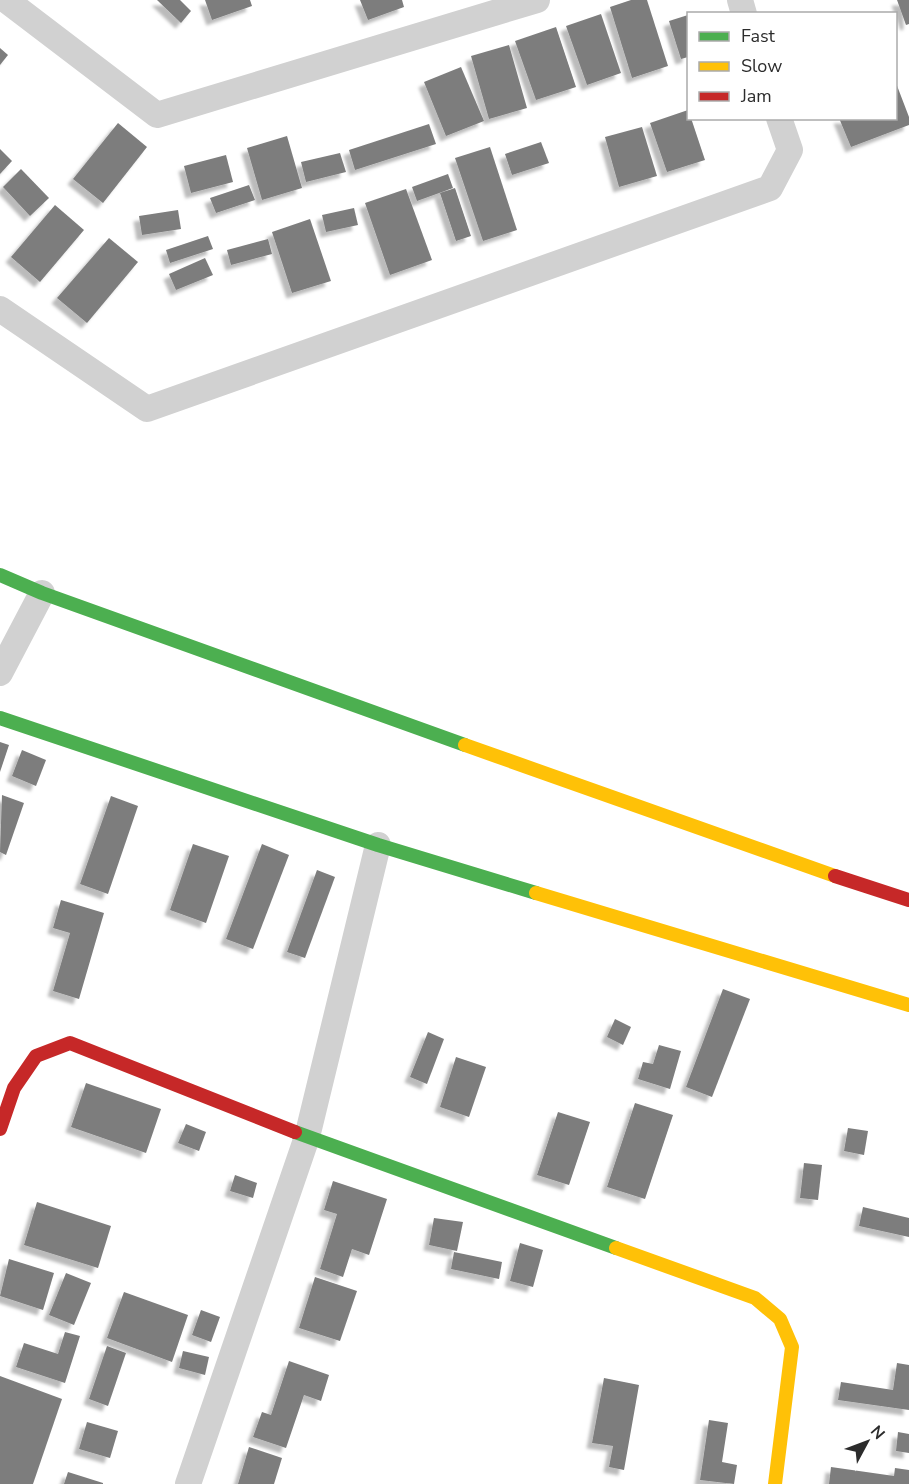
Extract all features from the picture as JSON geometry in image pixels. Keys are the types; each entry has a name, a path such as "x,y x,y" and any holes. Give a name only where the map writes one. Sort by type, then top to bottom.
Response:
{"street":[{"path":"6,0 157,115 537,0"},
{"path":"0,309 147,409 771,188 790,150 780,120"},
{"path":"0,575 42,593 764,852 909,900"},
{"path":"0,673 42,593"},
{"path":"0,718 378,845 909,1005"},
{"path":"188,1484 308,1137 378,845"},
{"path":"0,1129 14,1088 36,1056 70,1043 308,1137 755,1298 780,1319 792,1347 775,1484"}],"building":[{"path":"157,0 180,0 191,11 181,23"},
{"path":"205,0 250,0 252,6 212,20"},
{"path":"360,0 402,0 404,7 368,20"},
{"path":"631,0 647,0 668,66 632,78 610,7"},
{"path":"897,0 909,0 909,24 906,25"},
{"path":"601,14 621,73 587,85 566,26"},
{"path":"687,15 687,57 681,59 669,21"},
{"path":"556,27 576,87 536,100 515,41"},
{"path":"509,45 527,108 489,119 471,56"},
{"path":"0,48 8,55 0,65"},
{"path":"461,67 484,121 446,136 424,82"},
{"path":"897,86 909,117 909,125 851,147 840,120 897,120"},
{"path":"687,110 687,120 692,120 705,160 667,172 650,123"},
{"path":"118,123 147,147 103,203 73,179"},
{"path":"429,124 436,144 355,170 349,150"},
{"path":"642,127 657,176 619,187 605,137"},
{"path":"287,136 302,188 262,200 247,148"},
{"path":"541,142 549,163 512,175 505,154"},
{"path":"490,147 517,230 483,241 455,158"},
{"path":"0,149 12,161 0,174"},
{"path":"340,153 346,172 306,182 301,162"},
{"path":"226,155 233,182 191,193 184,166"},
{"path":"21,169 49,198 30,216 3,187"},
{"path":"448,174 453,188 417,201 412,187"},
{"path":"249,185 255,200 216,213 210,198"},
{"path":"455,188 471,236 456,241 440,193"},
{"path":"406,189 432,260 390,275 365,203"},
{"path":"55,205 84,230 40,282 11,257"},
{"path":"354,208 358,225 326,232 322,215"},
{"path":"178,210 181,229 142,235 139,216"},
{"path":"310,219 331,281 292,293 272,232"},
{"path":"208,236 213,249 170,263 166,250"},
{"path":"109,238 138,262 87,323 57,298"},
{"path":"268,239 272,254 231,265 227,250"},
{"path":"205,258 213,275 176,290 169,274"},
{"path":"0,742 9,745 0,772"},
{"path":"22,750 46,760 36,786 12,776"},
{"path":"2,795 24,803 6,855 0,852"},
{"path":"111,796 138,806 108,894 80,884"},
{"path":"193,844 229,856 206,923 170,910"},
{"path":"262,844 289,855 253,949 226,939"},
{"path":"317,870 335,877 305,958 287,952"},
{"path":"61,900 104,913 79,999 53,991 70,933 53,928"},
{"path":"723,989 750,999 712,1097 686,1087"},
{"path":"615,1019 631,1027 623,1045 607,1037"},
{"path":"428,1032 444,1039 427,1084 410,1077"},
{"path":"659,1045 681,1051 670,1089 638,1079 643,1062 653,1064"},
{"path":"456,1057 486,1067 469,1117 440,1107"},
{"path":"86,1083 161,1109 146,1153 71,1127"},
{"path":"635,1103 673,1115 645,1199 607,1187"},
{"path":"558,1112 590,1122 569,1185 537,1175"},
{"path":"186,1124 206,1132 199,1151 178,1143"},
{"path":"848,1128 868,1131 864,1155 844,1151"},
{"path":"804,1163 822,1165 818,1200 800,1198"},
{"path":"235,1175 257,1183 253,1198 230,1191"},
{"path":"333,1181 387,1199 369,1255 352,1249 343,1277 320,1269 337,1214 324,1210"},
{"path":"37,1202 111,1226 98,1268 24,1245"},
{"path":"863,1207 909,1218 909,1237 859,1226"},
{"path":"434,1218 463,1222 457,1251 429,1245"},
{"path":"520,1243 543,1250 533,1287 510,1281"},
{"path":"454,1252 502,1262 499,1279 451,1269"},
{"path":"9,1259 54,1273 43,1310 0,1296"},
{"path":"66,1273 91,1283 74,1325 49,1315"},
{"path":"315,1277 357,1291 340,1341 299,1328"},
{"path":"124,1292 188,1315 172,1362 107,1338"},
{"path":"201,1310 220,1317 211,1342 192,1335"},
{"path":"65,1332 80,1336 65,1383 16,1367 24,1343 58,1354"},
{"path":"107,1346 126,1353 108,1406 89,1399"},
{"path":"183,1351 209,1357 205,1375 179,1368"},
{"path":"289,1361 329,1375 321,1401 304,1395 286,1448 253,1437 262,1412 271,1415"},
{"path":"897,1363 909,1365 909,1410 838,1400 841,1382 893,1390"},
{"path":"0,1376 62,1399 33,1484 0,1484"},
{"path":"604,1378 639,1385 624,1470 609,1467 613,1446 592,1443"},
{"path":"709,1420 728,1423 722,1462 737,1465 734,1484 700,1480"},
{"path":"87,1422 118,1431 110,1458 79,1449"},
{"path":"898,1432 909,1434 909,1453 896,1451"},
{"path":"249,1447 282,1458 274,1484 238,1484"},
{"path":"831,1467 894,1476 895,1468 909,1470 909,1484 829,1484"},
{"path":"68,1472 103,1483 103,1484 64,1484"}],"traffic: fast":[{"path":"0,575 42,593 465,745"},
{"path":"0,718 378,845 536,893"},
{"path":"295,1132 616,1248"}],"traffic: slow":[{"path":"465,745 835,876"},
{"path":"536,893 909,1005"},
{"path":"616,1248 755,1298 780,1319 792,1347 775,1484"}],"traffic: jam":[{"path":"835,876 909,900"},
{"path":"0,1129 14,1088 36,1056 70,1043 295,1132"}]}
